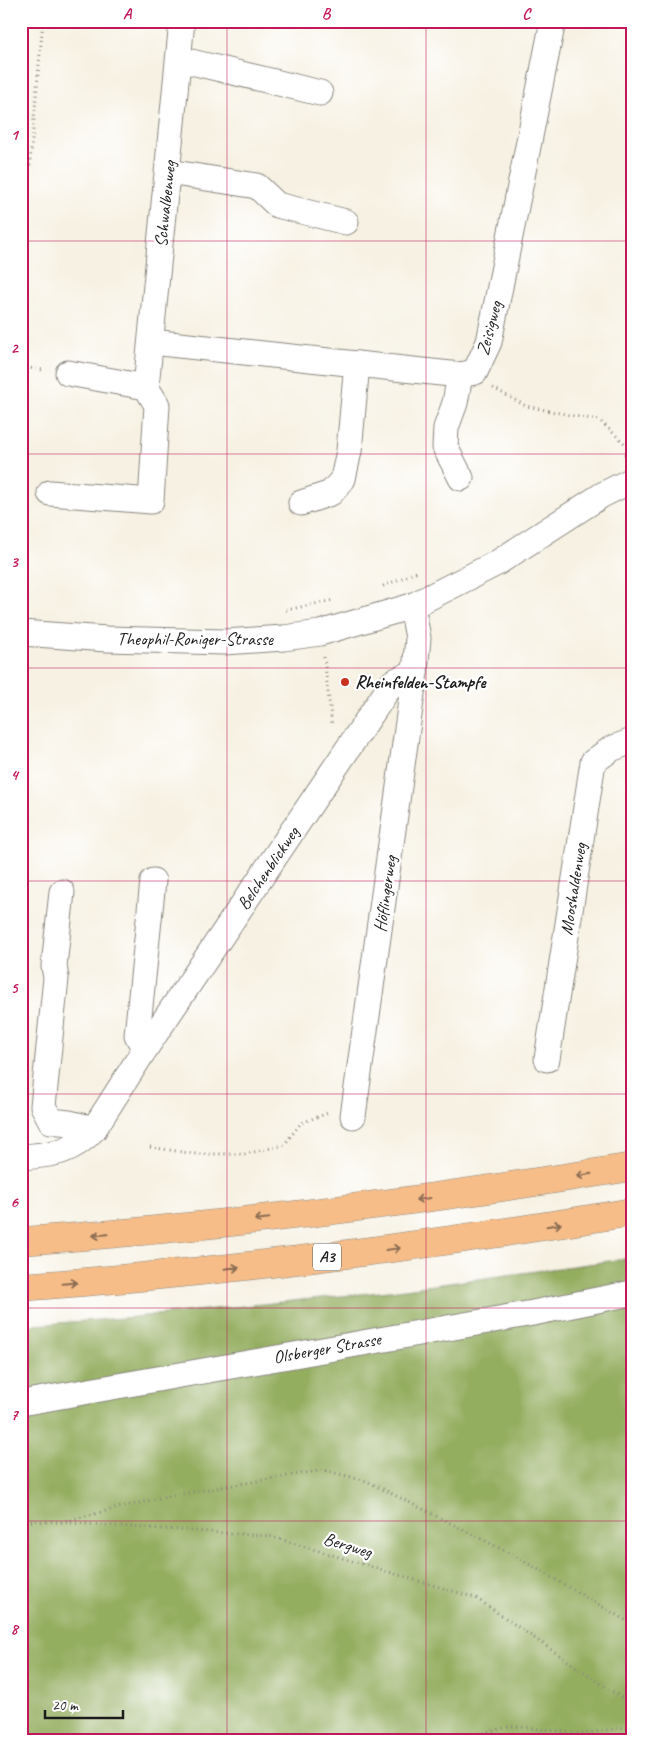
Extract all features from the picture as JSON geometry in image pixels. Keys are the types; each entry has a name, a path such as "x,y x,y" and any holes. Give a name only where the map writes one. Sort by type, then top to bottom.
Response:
{"highway":[{"path":"21,1241 224,1224 308,1214 507,1187 632,1167"},
{"name":"A3","path":"21,1287 231,1268 365,1253 509,1233 632,1212"}],"street":[{"name":"Schwalbenweg","path":"146,387 182,21"},
{"name":"Zeisigweg","path":"151,342 468,374 490,342 553,21"},
{"path":"179,59 320,93"},
{"path":"168,172 257,186 278,205 346,222"},
{"path":"301,503 349,485 349,451 357,364"},
{"path":"50,493 151,501 158,405 146,387 68,373"},
{"path":"461,478 445,447 446,428 468,374"},
{"name":"Theophil-Roniger-Strasse","path":"21,632 108,639 224,642 284,638 320,632 412,606 497,563 602,495 632,480"},
{"path":"412,606 418,638 415,672"},
{"name":"Belchenblickweg","path":"21,1157 59,1153 83,1141 94,1129 145,1048 393,682 415,672"},
{"name":"Höflingerweg","path":"353,1116 415,672"},
{"name":"Mooshaldenweg","path":"546,1059 593,762 611,749 632,741"},
{"path":"145,1048 137,1035 153,881"},
{"path":"62,892 54,966 56,978 43,1106 51,1121 70,1123 94,1129"},
{"name":"Olsberger Strasse","path":"21,1403 632,1293"}],"path":[{"path":"21,260 23,220 43,21"},
{"path":"468,374 526,406 599,420 632,450 616,459"},
{"path":"377,588 421,571"},
{"path":"278,611 341,598"},
{"path":"320,632 334,744 344,755"},
{"path":"150,1147 196,1154 245,1154 284,1145 302,1123 330,1112 353,1116"},
{"path":"58,1522 163,1497 322,1470 366,1481 515,1556 632,1624"},
{"name":"Bergweg","path":"21,1521 269,1536 476,1598 632,1705"},
{"path":"448,1741 512,1726 583,1734 632,1726"}],"green space":[{"path":"632,1258 632,1741 21,1741 21,1326 136,1317 390,1291"}],"place":[{"name":"Rheinfelden-Stampfe","path":"345,682"}]}
